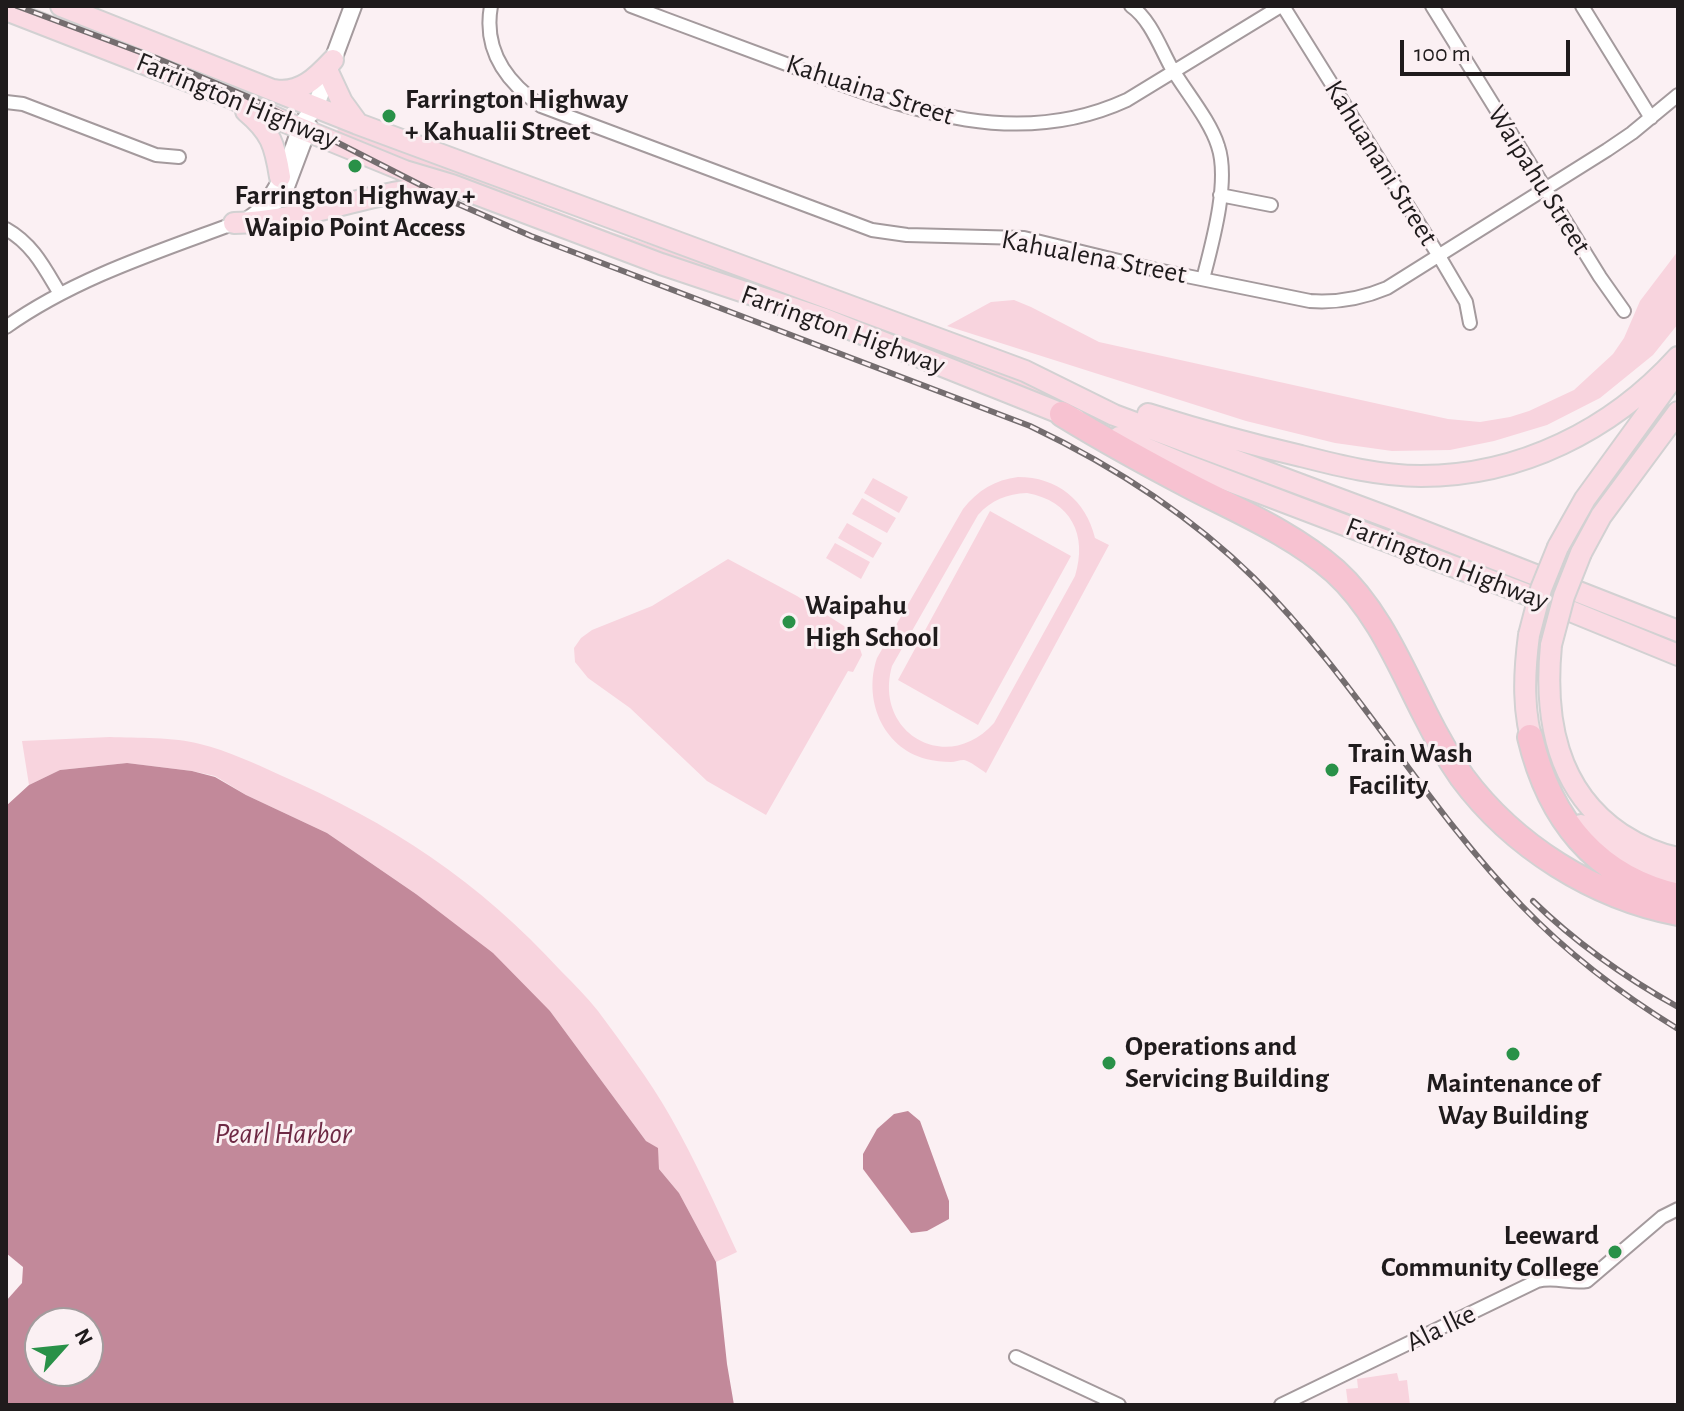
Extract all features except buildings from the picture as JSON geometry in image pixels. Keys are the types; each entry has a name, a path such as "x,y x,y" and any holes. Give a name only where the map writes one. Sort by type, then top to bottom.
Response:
{"highway":[{"path":"1062,414 1125,453 1267,525 1315,555 1337,573 1371,613 1444,750 1462,777 1495,815 1535,849 1590,884 1646,906 1678,913"},
{"path":"1530,737 1548,793 1564,822 1585,846 1638,883 1678,896"}],"main road":[{"name":"Farrington Highway","path":"61,6 315,108 1025,371 1114,415 1479,552 1678,631"},
{"name":"Farrington Highway","path":"6,10 227,96 405,171 452,185 661,264 825,319 1179,462 1678,655"},
{"path":"270,89 282,91 307,84 331,66 342,102 358,124"},
{"path":"227,96 268,133 277,154 280,177"},
{"path":"234,223 261,223 429,187 452,185"},
{"path":"1025,371 1102,400 1235,440 1352,468 1419,476 1452,474 1514,462 1571,441 1624,407 1678,357"},
{"path":"1678,371 1585,499 1558,547 1541,589 1529,635 1525,690 1530,737 1540,766 1550,786 1576,821 1615,853 1653,870 1678,876"},
{"path":"1678,412 1601,516 1581,553 1564,596 1551,645 1548,686 1558,750 1573,783 1586,802 1616,830 1648,849 1678,858"},
{"path":"1568,610 1678,669"}],"street":[{"path":"256,213 275,188 305,130 353,6"},
{"name":"Kahualena Street","path":"491,6 490,35 498,62 511,81 541,106 872,230 907,235 1024,238 1152,269 1332,303 1360,298 1387,288 1607,150 1678,95"},
{"name":"Kahuaina Street","path":"631,6 919,111 976,122 1025,123 1080,118 1106,110 1282,6"},
{"path":"1131,6 1144,18 1219,148 1222,172 1220,195 1203,279"},
{"name":"Kahuanani Street","path":"1282,6 1439,256 1466,302 1470,323"},
{"name":"Waipahu Street","path":"1432,6 1624,311"},
{"path":"1582,6 1651,118"},
{"path":"6,102 23,104 156,155 179,157"},
{"path":"6,327 60,294 125,263 234,223 277,203 285,195 305,130"},
{"path":"1220,195 1271,205"},
{"path":"6,229 18,236 37,256 60,294"},
{"name":"Ala Ike","path":"1281,1405 1537,1281 1556,1278 1578,1283 1587,1281 1662,1217 1678,1209"},
{"path":"1016,1357 1119,1405"}],"shaded area":[{"path":"339,127 611,232 713,265 1491,560 1490,565 335,135"},
{"path":"1678,251 1678,324 1653,355 1600,398 1547,425 1450,450 1392,451 1335,443 1246,421 947,326 991,302 1014,300 1099,342 1448,419 1480,422 1529,411 1574,390 1613,354 1624,338 1640,301"},
{"path":"873,478 908,497 899,513 864,493"},
{"path":"1010,478 1045,481 1068,493 1085,512 1095,538 1109,545 986,773 962,760 926,759 898,744 887,733 875,705 873,674 877,658 963,509 994,483","holes":["1027,493 1042,497 1065,512 1072,522 1079,547 1075,576 994,723 975,739 956,746 936,746 918,740 893,711 889,690 892,666 978,515 988,505 1006,496"]},
{"path":"862,498 896,518 887,533 852,514"},
{"path":"990,511 1071,556 978,725 898,680"},
{"path":"847,523 882,543 873,558 838,538"},
{"path":"835,543 870,562 861,579 826,558"},
{"path":"728,559 797,596 855,633 862,655 853,672 848,671 766,815 707,781 630,708 588,678 575,662 574,648 592,630 652,606"},
{"path":"155,738 210,747 320,793 431,857 498,909 589,1001 645,1075 697,1166 737,1252 716,1262 679,1193 659,1169 657,1148 646,1141 550,1011 416,894 327,833 246,795 215,776 192,771 127,763 60,770 29,785 22,741"},
{"path":"1397,1373 1399,1381 1407,1380 1410,1405 1348,1405 1346,1389 1358,1388 1357,1379"}],"water":[{"name":"Pearl Harbor","path":"127,763 215,777 327,833 416,894 493,953 550,1011 646,1141 658,1148 659,1169 679,1193 716,1262 734,1405 6,1405 6,806 29,785 60,770"},
{"path":"908,1111 920,1121 949,1201 949,1219 927,1231 911,1233 863,1169 863,1154 877,1129 894,1114"}],"pier":[{"path":"6,1253 23,1267 22,1283 6,1301"}],"railway":[{"path":"17,6 156,58 246,96 458,204 531,236 1030,426 1120,474 1203,533 1254,578 1290,616 1486,867 1540,924 1596,972 1678,1029"},
{"path":"1533,901 1602,959 1678,1007"}],"place":[{"name":"Farrington Highway + Kahualii Street","path":"389,116"},
{"name":"Farrington Highway + Waipio Point Access","path":"355,166"},
{"name":"Waipahu High School","path":"789,622"},
{"name":"Train Wash Facility","path":"1332,770"},
{"name":"Maintenance of Way Building","path":"1513,1054"},
{"name":"Operations and Servicing Building","path":"1109,1063"},
{"name":"Leeward Community College","path":"1615,1252"}]}
